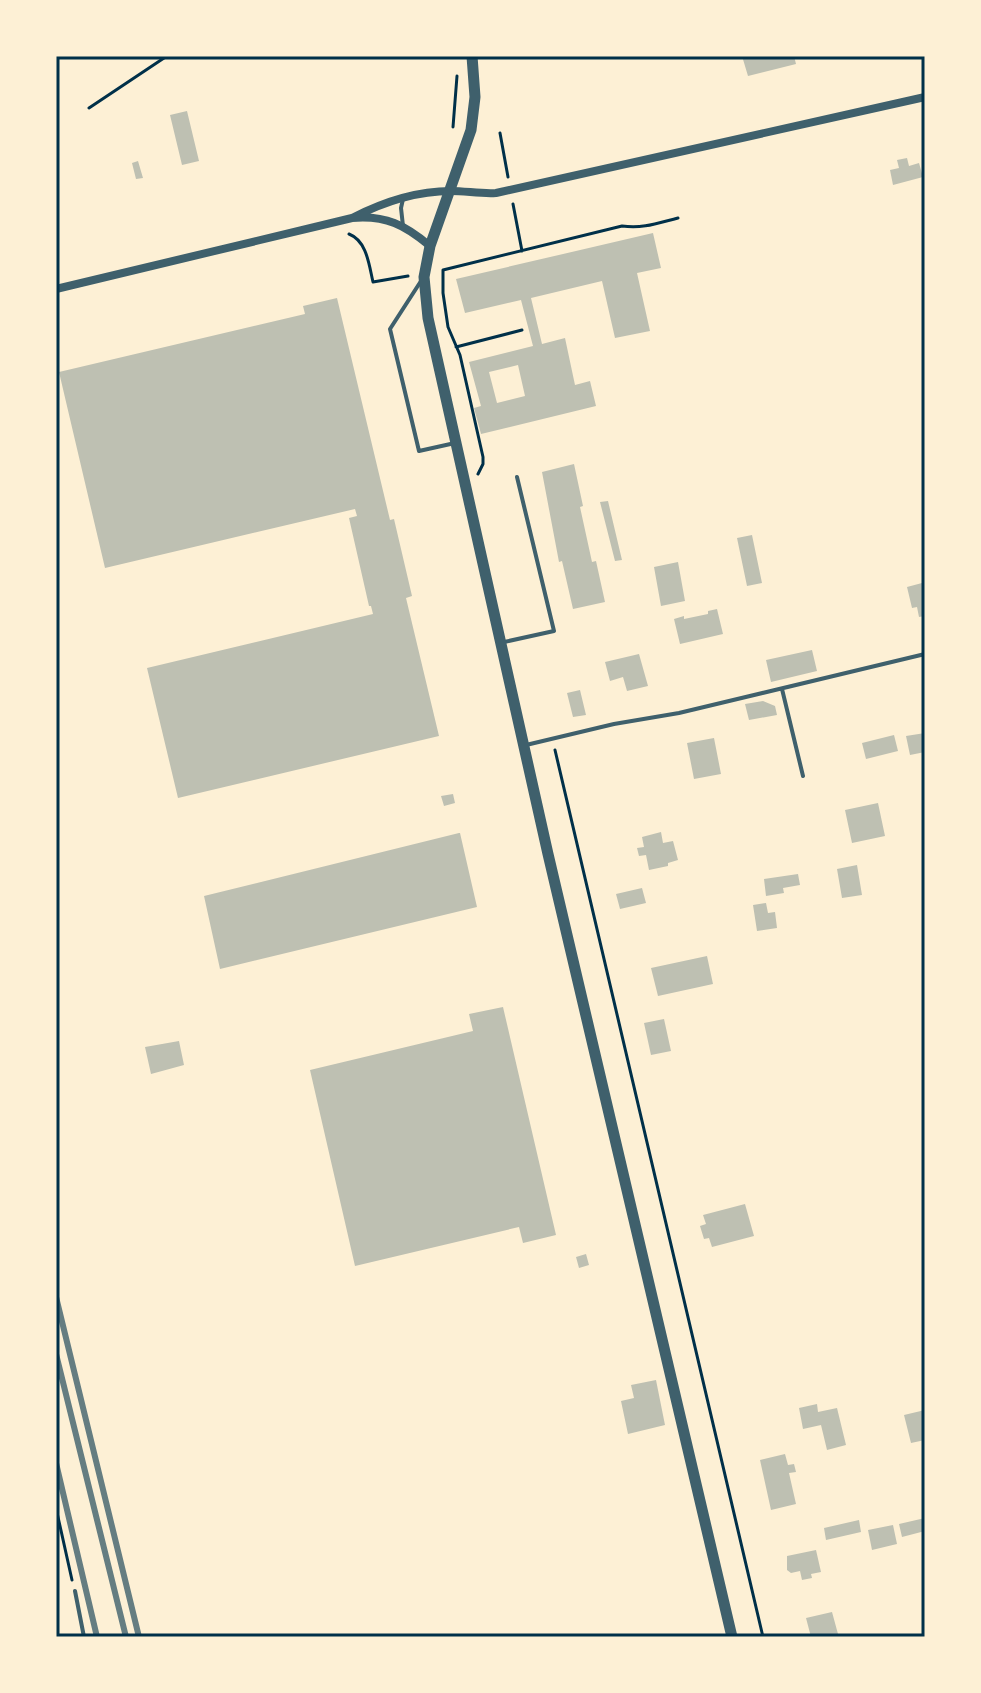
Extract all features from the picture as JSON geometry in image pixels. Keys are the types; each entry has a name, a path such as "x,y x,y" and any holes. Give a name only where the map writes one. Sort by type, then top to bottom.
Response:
{"street":[{"path":"472,56 475,97 471,130 430,246 424,277 428,318 523,745 732,1637"},
{"path":"56,289 352,218 404,197 451,191 496,193 925,97"},
{"path":"352,218 382,219 403,226 430,246"}],"lane":[{"path":"403,226 401,208 404,197"},
{"path":"424,277 390,329 419,451 457,442"},
{"path":"502,643 554,631 517,477"},
{"path":"523,745 679,713 925,654"},
{"path":"782,689 803,776"},
{"path":"75,1591 84,1637"}],"path":[{"path":"89,108 167,56"},
{"path":"453,127 457,67"},
{"path":"478,472 483,457 460,355 448,327 443,270 622,226 642,227 678,218"},
{"path":"347,233 359,239 373,282 408,276"},
{"path":"456,347 522,330"},
{"path":"552,739 763,1637"},
{"path":"56,1508 75,1591"}],"building":[{"path":"742,56 794,56 796,64 748,76"},
{"path":"187,111 199,161 182,165 170,115"},
{"path":"907,158 909,166 919,163 923,177 893,185 890,170 899,168 897,160"},
{"path":"138,161 143,178 136,179 132,163"},
{"path":"653,233 661,268 637,273 650,331 615,338 602,281 531,298 542,344 565,338 575,385 590,381 596,406 481,434 474,408 481,406 469,362 533,346 521,300 465,313 456,279","holes":["518,365 525,396 497,403 489,372"]},
{"path":"337,298 390,520 394,519 412,596 406,598 439,736 178,798 147,668 373,614 349,518 357,516 355,509 105,568 59,372 305,314 303,306"},
{"path":"574,464 592,562 596,561 605,602 573,609 562,561 559,562 542,472"},
{"path":"608,501 622,560 615,561 600,502"},
{"path":"752,535 762,583 747,586 737,538"},
{"path":"678,562 685,601 661,606 654,567"},
{"path":"922,583 925,588 925,616 919,617 917,607 912,608 907,587"},
{"path":"717,609 723,634 680,644 674,619 708,614 708,611"},
{"path":"812,650 817,671 771,682 766,660"},
{"path":"639,654 648,686 627,691 623,677 610,681 605,662"},
{"path":"580,690 586,715 573,717 567,693"},
{"path":"763,701 775,706 777,715 749,720 745,704"},
{"path":"925,733 925,752 910,755 906,736"},
{"path":"894,735 898,751 866,759 862,743"},
{"path":"714,738 721,774 694,779 687,743"},
{"path":"453,794 455,803 444,806 441,796"},
{"path":"878,803 885,836 852,843 845,810"},
{"path":"661,832 663,843 673,841 678,860 668,863 668,866 649,870 646,855 639,856 637,848 644,847 642,837"},
{"path":"460,833 477,907 220,969 204,896"},
{"path":"857,865 862,895 842,898 837,869"},
{"path":"798,874 800,885 783,888 784,893 766,896 764,879"},
{"path":"642,888 646,903 620,909 616,894"},
{"path":"766,903 768,913 775,912 777,928 757,931 753,905"},
{"path":"707,956 713,984 658,996 651,968"},
{"path":"503,1007 556,1235 523,1243 519,1227 355,1266 310,1070 473,1031 469,1014"},
{"path":"664,1019 671,1051 651,1055 644,1023"},
{"path":"179,1041 184,1065 151,1074 145,1047"},
{"path":"745,1204 754,1236 712,1247 709,1238 704,1239 700,1226 706,1224 703,1215"},
{"path":"586,1254 589,1265 579,1268 576,1257"},
{"path":"656,1380 665,1425 628,1434 621,1401 634,1398 631,1385"},
{"path":"817,1404 818,1412 837,1408 846,1445 827,1450 821,1425 803,1429 799,1408"},
{"path":"925,1410 925,1440 911,1443 904,1415"},
{"path":"785,1454 788,1465 794,1464 796,1472 789,1473 796,1504 771,1510 760,1460"},
{"path":"925,1518 925,1531 902,1537 899,1524"},
{"path":"859,1520 861,1532 826,1540 824,1528"},
{"path":"893,1525 897,1544 872,1550 868,1530"},
{"path":"816,1550 821,1572 802,1580 800,1571 791,1573 787,1570 787,1556"},
{"path":"832,1612 838,1634 811,1637 806,1618"}],"railway":[{"path":"56,1297 139,1637"},
{"path":"56,1354 126,1637"},
{"path":"56,1463 97,1637"}]}
